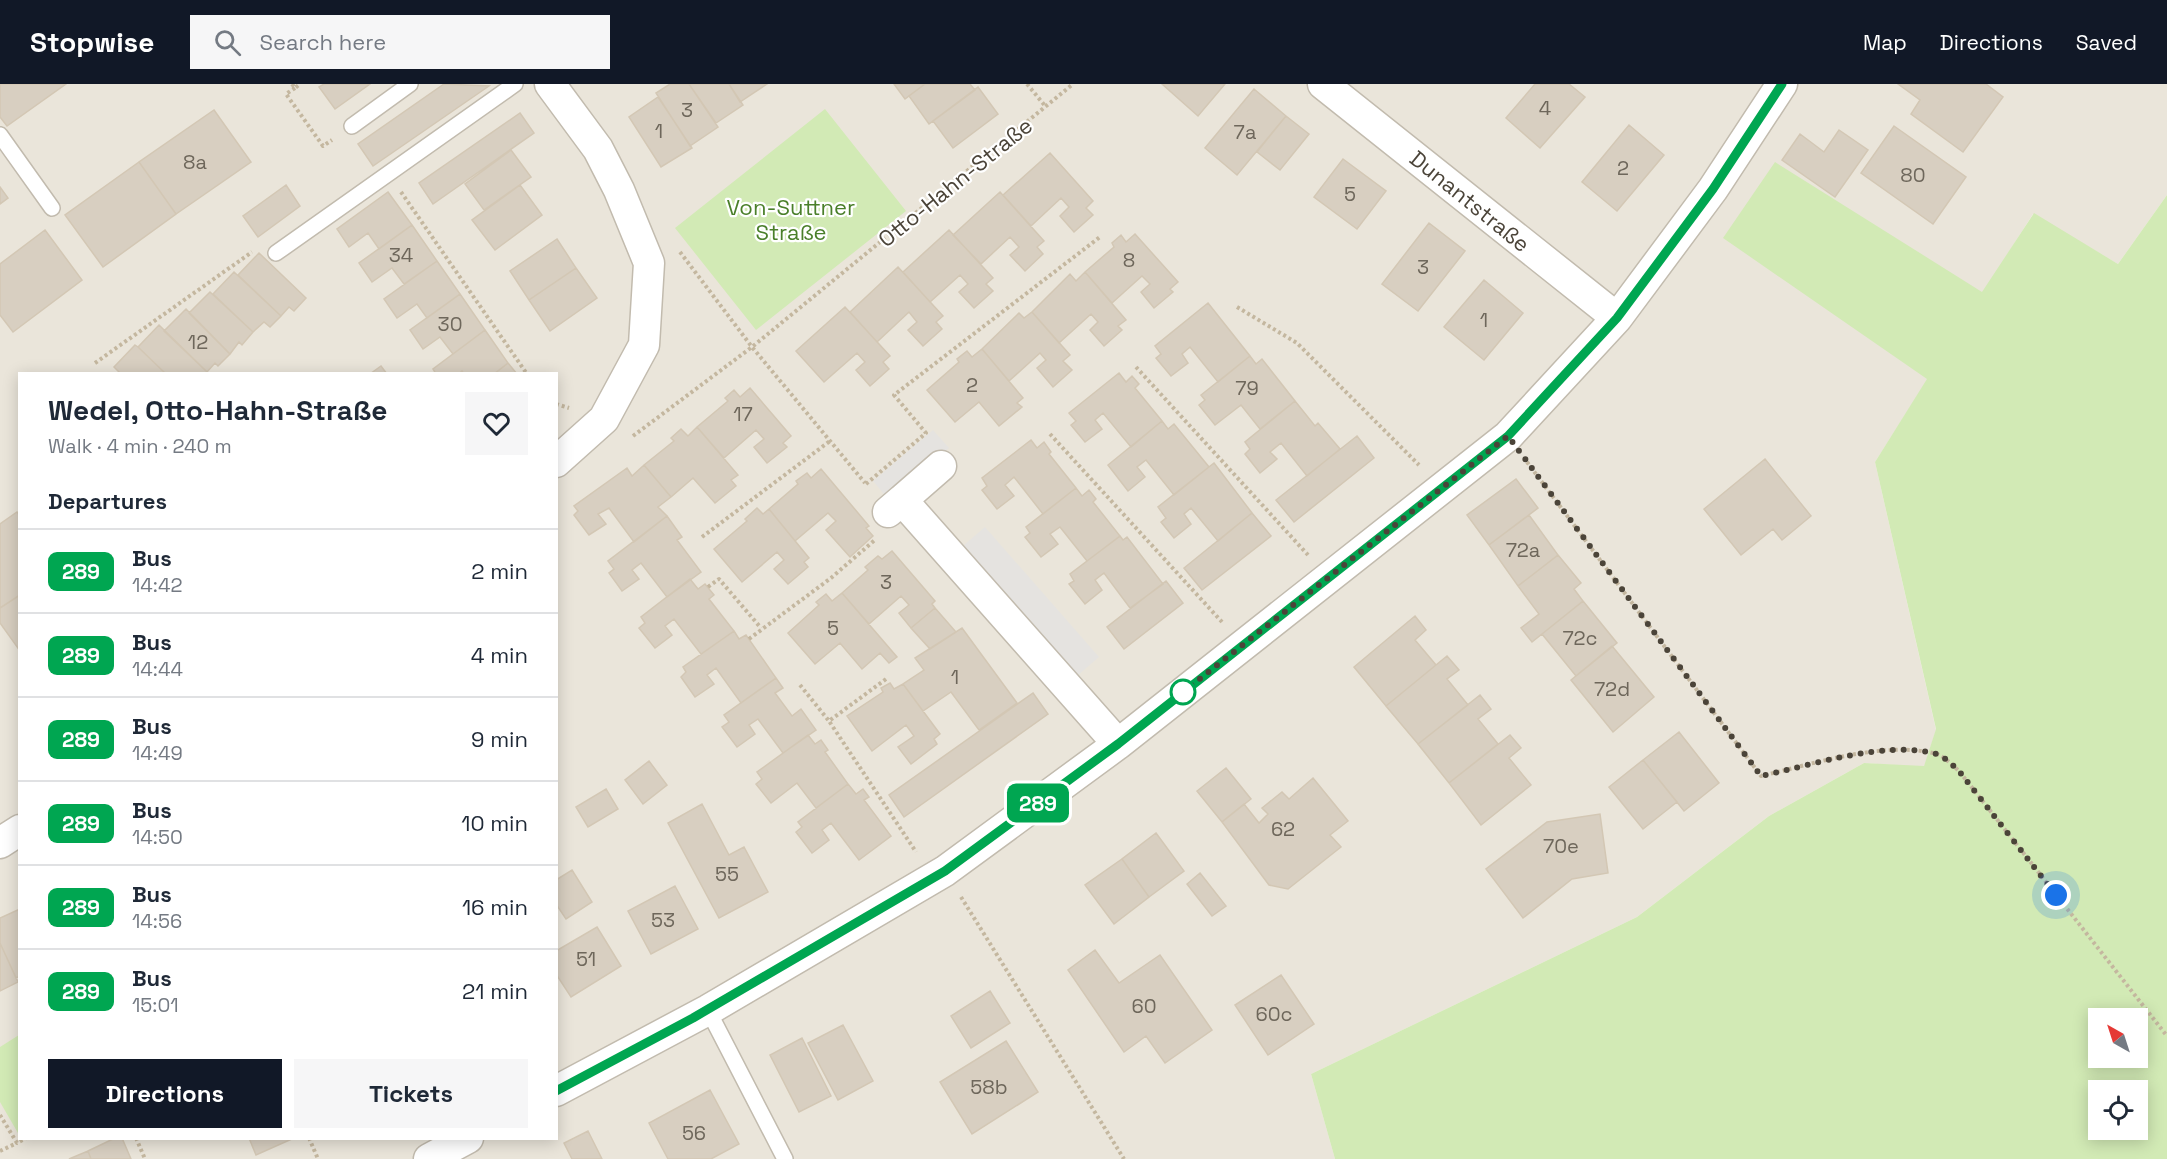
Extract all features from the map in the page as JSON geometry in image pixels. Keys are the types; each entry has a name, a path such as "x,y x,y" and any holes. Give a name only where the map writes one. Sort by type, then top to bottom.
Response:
{"street":[{"path":"550,84 598,149 619,190 649,263 644,345 604,419 558,460"},
{"name":"Dunantstraße","path":"1323,84 1617,318"},
{"path":"558,1090 708,1010 939,874 1118,744 1508,436 1617,318 1713,189 1782,84"},
{"path":"941,466 900,507 1118,744"},
{"path":"0,843 18,831"},
{"path":"429,1159 464,1140"}],"lane":[{"path":"352,126 410,84"},
{"path":"276,253 515,84"},
{"path":"0,135 52,208"},
{"path":"708,1010 784,1159"}],"path":[{"path":"300,84 293,86 286,94 322,146 352,126"},
{"path":"1028,84 1046,108"},
{"name":"Otto-Hahn-Straße","path":"628,439 752,347 1073,84"},
{"path":"388,174 526,372"},
{"path":"926,433 894,395 1100,237"},
{"path":"95,363 268,241 276,253"},
{"path":"1237,307 1297,343 1444,488"},
{"path":"752,347 865,483"},
{"path":"1136,368 1329,578"},
{"path":"1050,434 1243,645"},
{"path":"1508,436 1761,776 1864,753 1912,751 1939,755 1959,771 2167,1036"},
{"path":"702,537 830,441"},
{"path":"749,639 831,578 900,507"},
{"path":"708,587 719,579 762,628"},
{"path":"829,720 886,679"},
{"path":"800,685 829,720 939,874 1124,1159"},
{"path":"0,1115 17,1143"},
{"path":"0,1151 22,1140"},
{"path":"137,1140 145,1159"},
{"path":"310,1140 318,1159"}],"shaded area":[{"path":"0,84 2167,84 2167,195 2118,264 2033,214 1875,462 1936,730 1924,767 1864,763 1769,816 1637,917 1311,1074 1335,1159 0,1159"},
{"path":"933,430 949,448 888,499 873,481"},
{"path":"985,527 1099,657 1077,676 963,546"}],"green space":[{"name":"Von-Suttner Straße","path":"825,109 906,211 756,330 675,228"},
{"path":"1775,162 1982,292 2034,213 2118,264 2167,195 2167,1159 1335,1159 1311,1074 1637,917 1769,816 1864,763 1924,766 1936,729 1875,462 1927,379 1723,238"},
{"path":"18,1036 18,1133 0,1102 0,1047"}],"building":[{"path":"0,84 66,84 7,126 0,117"},
{"path":"324,84 370,84 335,109 319,87"},
{"path":"444,84 489,86 373,166 358,144"},
{"path":"670,84 689,84 718,127 690,146 656,93"},
{"path":"689,84 729,84 743,105 716,123"},
{"path":"729,84 767,84 740,102"},
{"path":"894,84 925,84 905,99"},
{"path":"925,84 970,84 975,90 929,124 909,96"},
{"path":"1162,84 1225,84 1198,116"},
{"path":"1535,84 1569,84 1585,97 1540,148 1506,118"},
{"path":"1898,84 1986,84 2003,97 1963,152 1911,114 1920,100"},
{"path":"978,87 998,114 953,148 933,121"},
{"path":"1254,89 1286,116 1237,175 1205,148"},
{"path":"658,97 692,148 661,167 629,117"},
{"path":"214,110 251,162 176,214 139,162"},
{"path":"520,113 534,133 433,204 419,183"},
{"path":"1286,116 1309,134 1280,170 1257,152"},
{"path":"1629,125 1664,155 1617,211 1582,182"},
{"path":"1894,126 1966,177 1933,224 1861,173"},
{"path":"1839,130 1868,150 1835,197 1782,160 1800,134 1824,152"},
{"path":"511,150 531,177 484,210 465,184"},
{"path":"1050,153 1093,201 1086,208 1093,215 1074,232 1060,216 1069,207 1061,198 1031,226 1003,195"},
{"path":"1343,159 1386,191 1357,229 1314,197"},
{"path":"139,162 176,214 103,267 65,215"},
{"path":"286,185 300,206 258,237 243,216"},
{"path":"520,185 542,215 495,250 472,220"},
{"path":"0,187 8,198 0,204"},
{"path":"388,192 412,225 379,249 368,233 349,247 337,229"},
{"path":"1000,192 1044,241 1037,247 1043,254 1025,271 1010,255 1019,247 1010,237 981,264 953,235"},
{"path":"1429,223 1465,251 1418,311 1382,284"},
{"path":"412,225 437,261 404,284 392,268 372,282 359,263"},
{"path":"45,230 82,280 13,332 0,315 0,264"},
{"path":"949,230 993,278 986,284 993,291 974,308 959,292 968,284 960,275 930,302 903,272"},
{"path":"1135,234 1178,282 1170,289 1173,292 1154,308 1141,292 1150,284 1142,276 1112,303 1085,272 1114,247 1112,243 1121,235 1126,242"},
{"path":"557,239 576,268 529,300 510,271"},
{"path":"259,253 306,298 294,311 289,307 281,316 238,275"},
{"path":"437,261 460,294 427,318 417,304 397,318 384,299"},
{"path":"898,267 943,316 936,322 942,329 923,346 908,330 917,322 909,312 877,342 850,312"},
{"path":"576,268 597,298 550,331 529,300"},
{"path":"234,272 281,316 270,327 264,322 253,332 213,294"},
{"path":"1085,272 1126,320 1118,326 1122,330 1104,346 1090,330 1098,322 1091,314 1059,343 1032,312 1070,274 1076,281"},
{"path":"1484,280 1523,313 1484,360 1444,327"},
{"path":"210,292 253,332 242,345 239,342 230,354 189,313"},
{"path":"460,294 485,330 453,354 440,337 423,349 410,330"},
{"path":"1208,303 1250,356 1218,382 1190,347 1182,354 1188,363 1171,376 1156,358 1161,354 1155,346"},
{"path":"845,307 890,356 883,362 889,369 870,386 856,370 865,362 857,353 824,382 796,351"},
{"path":"186,309 230,354 218,366 215,363 207,372 164,331"},
{"path":"1032,312 1070,355 1063,361 1072,370 1053,387 1037,368 1046,360 1040,353 1009,381 982,349 1019,313 1024,318"},
{"path":"159,325 207,372 164,372 138,347"},
{"path":"485,330 508,363 497,372 435,372 433,369"},
{"path":"135,345 164,372 119,372 114,367"},
{"path":"982,349 1023,398 1017,403 1022,407 999,426 979,402 955,422 927,390 959,362 957,359 967,351 972,357"},
{"path":"1250,356 1256,364 1262,359 1295,401 1260,429 1241,405 1215,425 1199,405 1205,400 1201,395"},
{"path":"508,363 515,372 497,372"},
{"path":"381,366 386,372 373,372"},
{"path":"1119,373 1126,382 1132,376 1139,384 1135,388 1162,421 1131,447 1103,413 1095,420 1102,429 1085,442 1071,425 1076,421 1069,413"},
{"path":"750,388 791,436 783,443 787,447 767,463 754,447 764,439 756,430 724,458 697,427 728,401 725,398 734,390 740,397"},
{"path":"1295,401 1315,426 1318,423 1340,449 1307,476 1281,443 1270,452 1277,459 1260,473 1245,454 1250,449 1245,442"},
{"path":"1162,421 1168,429 1174,424 1209,467 1174,495 1146,460 1137,467 1145,477 1128,491 1108,465"},
{"path":"697,427 738,475 731,480 736,486 715,503 693,478 671,497 644,465 674,441 671,438 681,429 688,436"},
{"path":"1357,436 1374,458 1294,522 1276,500"},
{"path":"1031,440 1037,448 1044,442 1051,452 1049,454 1076,488 1043,514 1014,477 1005,485 1014,496 997,509 982,490 987,486 982,478"},
{"path":"1765,459 1811,516 1782,540 1773,529 1741,555 1704,509"},
{"path":"1214,463 1252,513 1218,541 1191,508 1184,514 1191,524 1174,538 1161,522 1166,518 1158,507"},
{"path":"644,465 671,497 658,507 667,516 634,542 609,508 598,514 606,524 589,535 574,515 578,511 574,506 627,468 632,476"},
{"path":"821,469 869,526 866,528 873,536 850,557 826,530 836,521 828,513 795,541 769,509 798,484 796,481 807,473 811,478"},
{"path":"1516,479 1538,508 1489,545 1467,515"},
{"path":"1076,488 1082,496 1089,490 1096,499 1093,502 1120,536 1087,561 1060,527 1050,534 1058,544 1041,557 1025,537 1030,533 1026,527"},
{"path":"757,508 763,514 769,509 809,558 804,562 808,567 788,584 774,569 784,560 777,552 742,582 714,549 747,521 745,519"},
{"path":"18,513 18,596 0,608 0,524"},
{"path":"1252,513 1271,536 1202,590 1184,568"},
{"path":"1529,515 1558,555 1518,586 1489,545"},
{"path":"667,516 682,537 677,540 701,572 667,597 641,563 632,570 639,579 622,591 609,573 614,569 608,561"},
{"path":"1120,536 1123,540 1127,537 1163,584 1130,608 1104,573 1095,580 1102,590 1085,604 1069,584 1074,581 1070,574"},
{"path":"892,551 935,601 932,604 935,608 911,628 899,613 909,605 901,596 869,624 842,593 868,570 865,567 878,556 882,559"},
{"path":"1558,555 1581,583 1574,589 1583,601 1532,642 1521,628 1539,614 1518,586"},
{"path":"690,579 698,589 705,584 714,595 709,599 734,631 701,654 674,619 665,626 672,635 655,648 639,628 645,623 641,617"},
{"path":"1166,581 1183,603 1124,649 1107,627"},
{"path":"842,593 897,657 889,663 880,653 862,669 840,643 815,664 788,633 819,605 816,602 826,594 832,601"},
{"path":"18,596 18,648 0,623 0,608"},
{"path":"1583,601 1617,643 1576,676 1542,634"},
{"path":"935,608 956,632 930,649 911,628"},
{"path":"1415,616 1426,630 1415,640 1436,665 1386,706 1354,667"},
{"path":"962,628 1017,703 979,730 951,692 923,711 903,684 924,670 915,658"},
{"path":"734,631 739,639 746,635 776,678 741,703 716,668 707,675 714,684 695,697 681,677 686,672 683,667"},
{"path":"1612,646 1654,697 1613,732 1571,680"},
{"path":"1447,656 1459,670 1447,679 1468,705 1418,744 1386,706"},
{"path":"776,678 783,688 775,693 792,716 801,709 816,730 783,753 758,719 749,725 755,734 737,747 722,727 729,722 724,715"},
{"path":"890,683 894,689 903,684 940,734 934,739 937,744 911,764 898,747 914,736 906,725 872,751 847,716 883,692 881,688"},
{"path":"1033,693 1048,714 904,817 889,795"},
{"path":"1480,695 1491,709 1478,719 1498,744 1449,783 1418,744"},
{"path":"1679,732 1719,783 1684,811 1643,760"},
{"path":"808,735 815,744 821,740 828,750 825,752 848,784 816,808 797,783 771,803 756,784 762,779 757,772"},
{"path":"1510,735 1521,748 1509,758 1531,785 1481,825 1449,783"},
{"path":"1643,760 1677,802 1643,829 1609,787"},
{"path":"649,761 667,785 643,804 625,780"},
{"path":"1226,768 1251,799 1222,822 1197,791"},
{"path":"1313,778 1348,821 1330,835 1341,847 1288,889 1269,885 1222,822 1244,804 1259,823 1268,814 1262,808 1282,792 1289,799"},
{"path":"848,784 856,794 863,789 869,797 864,800 891,836 859,860 831,823 822,830 829,840 812,853 796,832 802,827 798,822"},
{"path":"606,789 618,809 588,827 576,807"},
{"path":"702,804 729,855 744,847 768,892 719,918 668,823"},
{"path":"1600,814 1608,873 1572,879 1523,918 1486,869 1547,822"},
{"path":"1156,833 1184,871 1149,897 1122,859"},
{"path":"1122,859 1149,897 1114,924 1085,885"},
{"path":"572,870 592,902 566,919 558,907 558,879"},
{"path":"1200,873 1226,906 1212,916 1187,884"},
{"path":"675,886 698,929 651,954 628,911"},
{"path":"18,910 18,977 16,978 0,943 0,918"},
{"path":"597,927 621,966 571,997 558,977 558,950"},
{"path":"0,943 18,982 0,991"},
{"path":"1095,950 1119,983 1160,955 1212,1030 1165,1063 1146,1036 1124,1052 1068,970"},
{"path":"1281,975 1314,1024 1268,1055 1235,1005"},
{"path":"990,991 1010,1023 971,1048 951,1016"},
{"path":"843,1025 873,1081 838,1100 808,1043"},
{"path":"802,1038 831,1096 799,1112 770,1055"},
{"path":"1006,1041 1038,1092 972,1134 940,1082"},
{"path":"710,1090 739,1144 711,1159 668,1159 649,1123"},
{"path":"588,1131 602,1159 572,1159 564,1143"},
{"path":"111,1140 123,1140 131,1159 91,1159 88,1151"},
{"path":"250,1140 290,1140 256,1155"},
{"path":"88,1151 91,1159 69,1159"}],"bus line":[{"name":"289","path":"558,1090 693,1018 945,871 1118,744 1508,436 1617,318 1713,189 1782,84"}],"route":[{"path":"1183,692 1508,436 1761,776 1864,753 1912,751 1939,755 1959,771 2056,895"}]}
